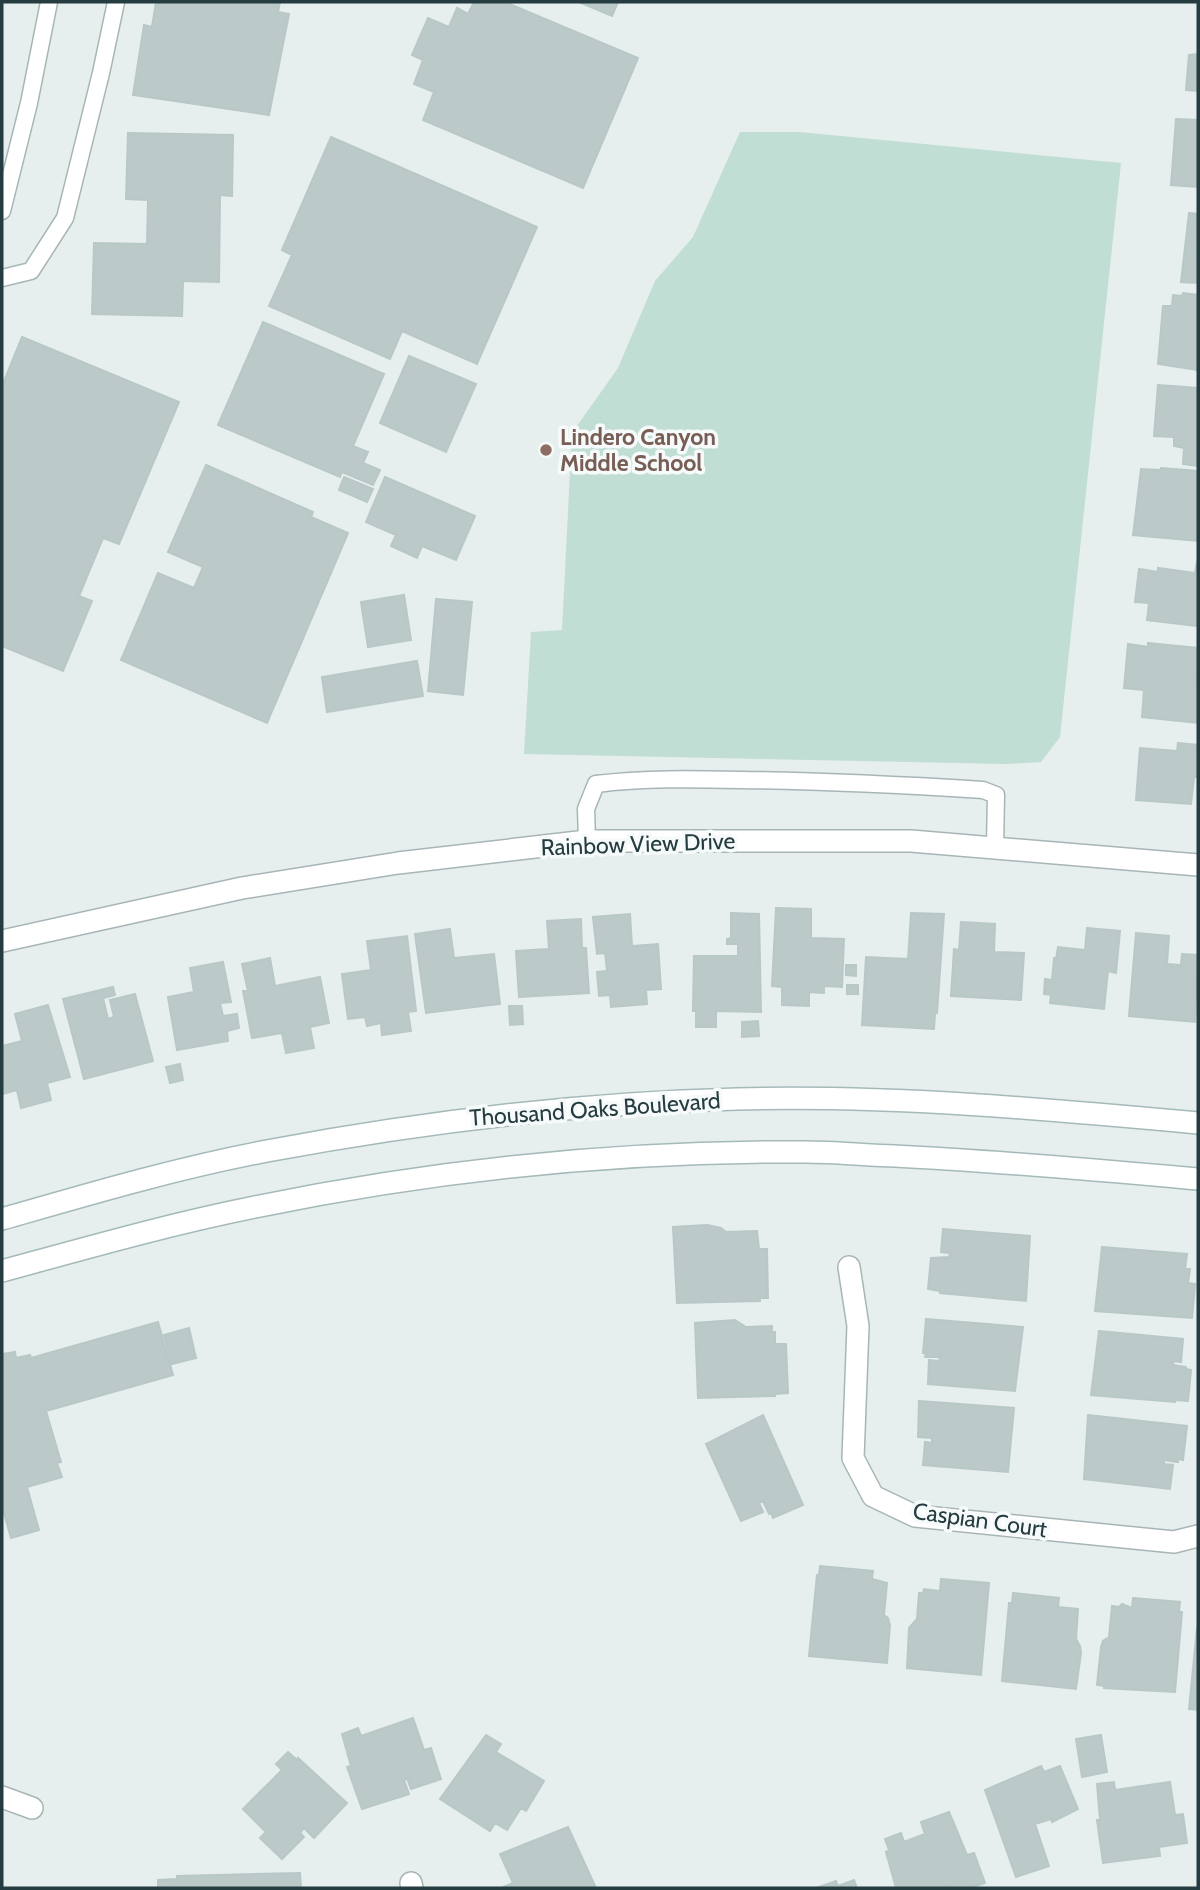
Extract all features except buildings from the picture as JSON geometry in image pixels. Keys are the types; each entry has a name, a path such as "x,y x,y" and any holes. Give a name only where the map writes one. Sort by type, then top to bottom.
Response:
{"main road":[{"name":"Rainbow View Drive","path":"2,941 242,888 398,863 587,841 870,840 995,847 1198,865"},
{"name":"Thousand Oaks Boulevard","path":"2,1219 144,1179 265,1151 452,1120 587,1106 739,1099 880,1101 1008,1106 1198,1124"},
{"path":"2,1271 142,1233 282,1202 458,1173 634,1156 806,1152 971,1160 1198,1179"},
{"name":"Caspian Court","path":"849,1266 858,1326 853,1458 873,1496 915,1516 1174,1542 1198,1536"},
{"path":"2,1797 32,1808"}],"lane":[{"path":"2,211 29,103 49,2"},
{"path":"2,278 31,271 65,218 116,2"},
{"path":"587,841 586,809 596,784 701,780 840,781 982,790 996,794 995,847"}],"green space":[{"path":"740,132 799,132 1121,163 1060,737 1041,762 1006,764 524,754 531,632 562,630 572,433 618,368 655,281 693,237"}],"place":[{"name":"Lindero Canyon Middle School","path":"546,450"}]}
